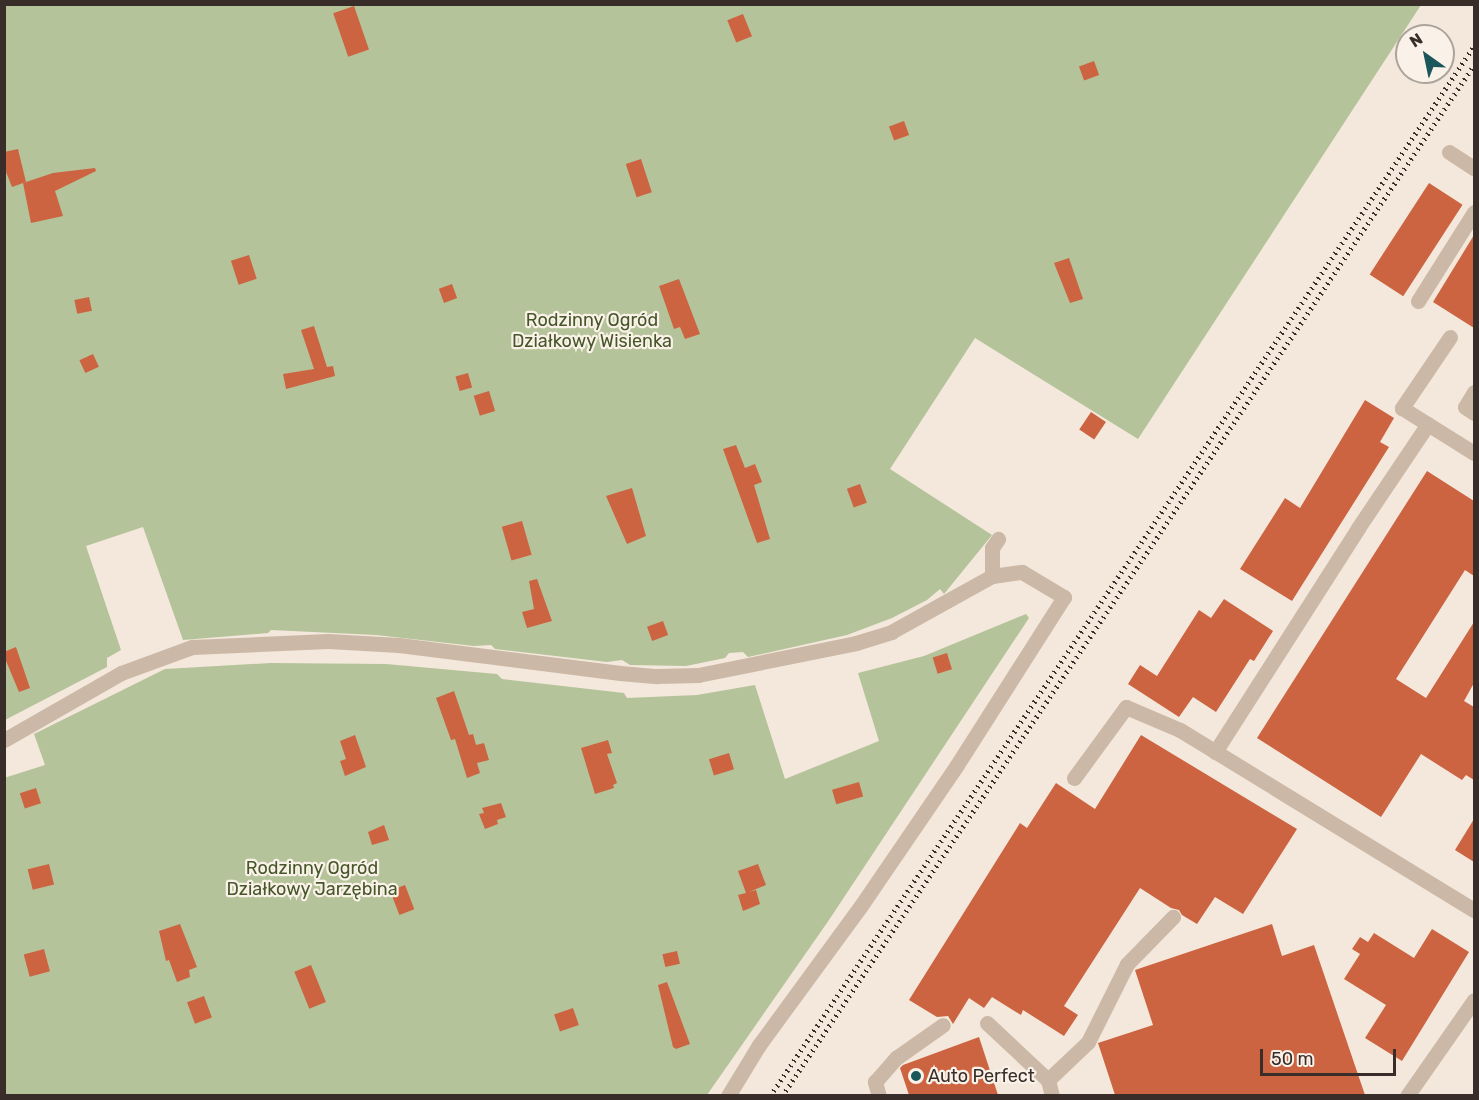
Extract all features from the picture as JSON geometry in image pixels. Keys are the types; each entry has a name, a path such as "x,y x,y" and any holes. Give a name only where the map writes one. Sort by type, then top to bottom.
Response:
{"lane":[{"path":"1449,152 1474,166"},
{"path":"1418,301 1474,212"},
{"path":"1450,337 1402,408 1474,453"},
{"path":"1474,392 1465,407 1474,413"},
{"path":"1215,752 1358,528 1428,424"},
{"path":"992,576 992,548 998,538"},
{"path":"4,740 121,673 192,647 328,640 399,645 629,674 698,675 856,643 891,632 992,576 1022,572 1064,597 957,765 860,907 754,1052 728,1095"},
{"path":"1074,778 1126,707 1180,730 1474,910"},
{"path":"1048,1080 1088,1042 1127,964 1173,917"},
{"path":"1407,1095 1474,1000"},
{"path":"987,1023 1048,1080 1052,1095"},
{"path":"879,1095 875,1082 896,1058 943,1025"}],"green space":[{"name":"Rodzinny Ogród Działkowy Wisienka","path":"5,5 1421,5 1409,24 1395,24 1395,45 1138,439 975,338 890,469 992,535 944,594 940,589 927,600 892,618 847,635 748,657 743,652 729,653 725,658 686,666 630,665 622,660 607,662 495,649 491,645 474,646 376,635 271,630 268,633 183,640 143,527 86,546 121,650 107,658 107,667 5,720"},
{"name":"Rodzinny Ogród Działkowy Jarzębina","path":"1026,614 1029,618 829,920 707,1095 5,1095 4,778 45,765 34,734 165,669 271,663 386,664 497,674 502,679 624,693 627,698 697,695 755,685 785,779 879,741 858,673 924,656"}],"building":[{"path":"354,6 369,49 348,57 333,13"},
{"path":"743,14 752,36 736,43 727,20"},
{"path":"1094,61 1099,75 1084,81 1079,66"},
{"path":"904,121 909,135 894,141 889,126"},
{"path":"18,149 26,182 12,187 4,167 4,152"},
{"path":"641,159 652,192 637,197 626,164"},
{"path":"95,168 96,171 55,191 63,216 31,223 23,183 53,173"},
{"path":"1429,183 1463,205 1403,296 1370,274"},
{"path":"1474,235 1474,328 1433,302"},
{"path":"249,255 257,279 239,285 231,261"},
{"path":"1069,258 1083,299 1070,303 1054,263"},
{"path":"679,279 700,334 685,339 680,327 674,329 659,286"},
{"path":"452,284 457,298 444,303 439,289"},
{"path":"89,297 92,311 77,314 74,300"},
{"path":"314,326 327,367 333,366 335,376 286,389 283,374 314,369 301,330"},
{"path":"93,354 99,367 85,373 79,360"},
{"path":"468,373 472,387 460,391 456,377"},
{"path":"489,391 495,411 480,416 474,396"},
{"path":"1365,400 1394,418 1380,442 1389,447 1292,601 1240,569 1285,498 1300,508"},
{"path":"1091,412 1106,422 1094,439 1079,429"},
{"path":"736,445 745,468 755,464 762,482 754,485 770,539 757,543 723,449"},
{"path":"1427,471 1474,501 1474,576 1465,570 1396,679 1426,698 1474,622 1474,683 1464,701 1474,707 1474,780 1466,775 1462,780 1421,754 1381,817 1257,738"},
{"path":"860,484 867,503 854,508 847,489"},
{"path":"632,488 646,536 627,544 606,496"},
{"path":"522,521 532,555 511,560 502,527"},
{"path":"537,579 552,621 527,628 522,612 534,609 529,581"},
{"path":"1224,599 1273,631 1254,661 1250,659 1216,712 1193,697 1179,717 1128,684 1140,665 1157,676 1199,610 1211,618"},
{"path":"663,621 668,635 652,641 647,627"},
{"path":"16,647 30,688 19,692 4,656 4,652"},
{"path":"947,653 952,669 938,674 933,657"},
{"path":"454,691 469,735 473,734 476,745 484,743 489,760 477,763 480,773 467,778 455,739 451,740 436,698"},
{"path":"355,735 366,767 345,776 340,761 346,759 340,741"},
{"path":"1141,735 1297,829 1243,914 1215,897 1197,924 1182,915 1179,910 1171,908 1140,888 1064,1006 1078,1015 1064,1036 1023,1010 1021,1015 992,997 984,1008 969,998 953,1024 948,1016 937,1017 909,1000 1020,823 1027,828 1056,783 1095,809"},
{"path":"608,740 612,753 607,754 617,783 613,785 614,788 595,794 581,748"},
{"path":"729,753 734,769 714,775 709,759"},
{"path":"859,782 863,796 836,804 832,790"},
{"path":"36,788 41,803 25,808 20,793"},
{"path":"501,803 506,817 497,820 498,824 485,829 479,814 484,813 482,808"},
{"path":"1474,819 1474,862 1455,850"},
{"path":"384,825 389,840 372,845 368,832"},
{"path":"49,864 54,884 33,890 28,869"},
{"path":"758,864 766,885 749,892 756,890 760,904 743,911 738,895 746,893 738,871"},
{"path":"405,885 414,909 399,915 390,891"},
{"path":"180,924 197,967 189,970 190,977 177,982 169,960 166,961 159,931"},
{"path":"1272,924 1282,956 1314,945 1365,1095 1115,1095 1098,1043 1153,1025 1135,970"},
{"path":"1432,929 1469,952 1402,1061 1365,1038 1386,1005 1344,979 1360,954 1352,949 1360,937 1368,942 1374,933 1414,958"},
{"path":"44,949 50,971 30,977 24,954"},
{"path":"677,951 680,964 665,967 662,954"},
{"path":"311,965 326,1002 309,1009 294,972"},
{"path":"667,982 690,1044 676,1049 673,1047 658,985"},
{"path":"204,996 212,1018 195,1024 187,1002"},
{"path":"573,1008 579,1025 560,1032 554,1015"},
{"path":"979,1037 998,1095 909,1095 900,1068 903,1065"}],"railway":[{"path":"770,1096 1474,46"},
{"path":"782,1096 1474,65"}],"place":[{"name":"Auto Perfect","path":"916,1076"}]}
